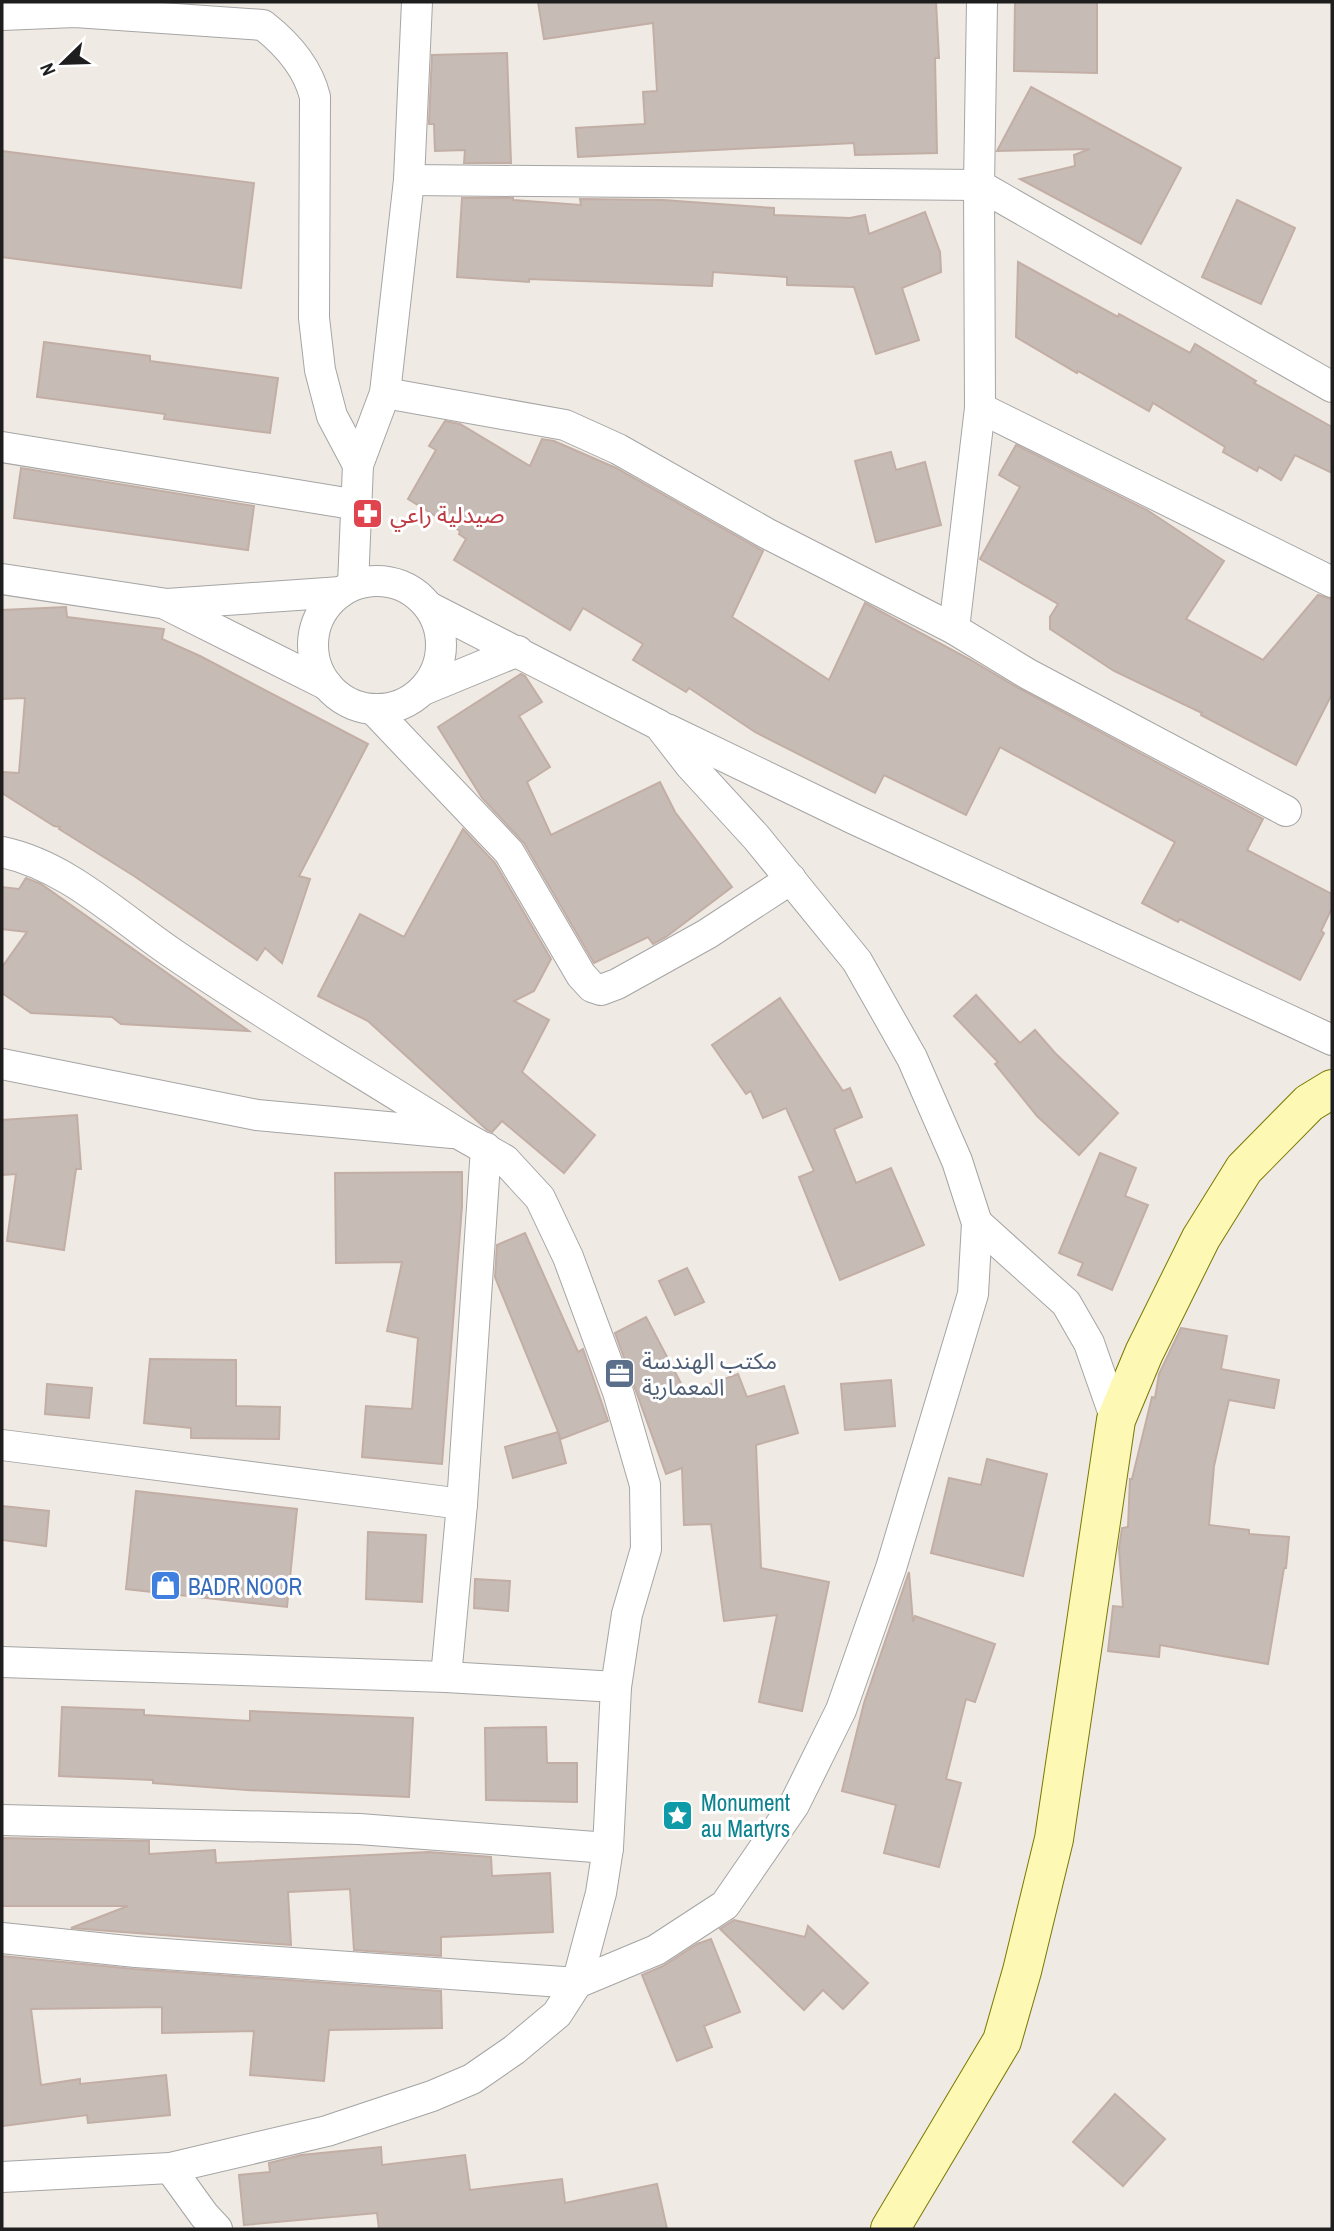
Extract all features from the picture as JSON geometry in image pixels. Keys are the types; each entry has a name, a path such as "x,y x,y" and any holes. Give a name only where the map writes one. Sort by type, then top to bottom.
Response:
{"main road":[{"path":"890,2229 1002,2041 1022,1971 1054,1839 1116,1420 1144,1353 1201,1238 1244,1169 1309,1103 1332,1089"}],"street":[{"path":"327,685 315,662 314,636 323,611 347,589 358,505 358,465 384,393 409,180 417,2"},
{"path":"954,629 980,408 982,2"},
{"path":"2,15 75,12 263,25 280,38 307,77 315,97 314,318 318,357 332,416 358,465"},
{"path":"409,180 979,185 1332,387"},
{"path":"384,393 565,425 618,449 766,533 954,629 1028,674 1286,811"},
{"path":"980,408 1332,582"},
{"path":"2,447 358,505"},
{"path":"2,579 167,604 347,589 369,581 394,584 417,595 429,607 438,623 442,640 440,659 434,676 423,690"},
{"path":"167,604 327,685 355,706 373,709 400,706 423,690 518,651"},
{"path":"429,607 659,724 855,819 1332,1040"},
{"path":"373,709 509,852 582,975 592,987 601,990 629,978 708,934 790,879"},
{"path":"2,1938 136,1952 577,1983 656,1950 725,1905 794,1805 841,1710 891,1568 973,1294 977,1223 957,1161 912,1058 857,961 756,837 690,765 659,724"},
{"path":"2,852 18,855 58,872 175,956 505,1160 540,1198 569,1257 618,1392 645,1485 646,1549 627,1614 616,1687 608,1848 601,1893 577,1983 557,2014 514,2050 472,2079 432,2096 327,2132 170,2168 2,2177"},
{"path":"2,1064 257,1115 460,1134"},
{"path":"446,1677 462,1504 485,1148"},
{"path":"977,1223 1066,1303 1089,1343 1116,1420"},
{"path":"2,1445 462,1504"},
{"path":"2,1662 446,1677 616,1687"},
{"path":"2,1820 359,1829 608,1848"},
{"path":"170,2168 217,2229"}],"building":[{"path":"538,2 936,2 939,58 935,58 937,153 855,155 854,143 578,157 576,128 645,124 643,92 657,91 653,23 544,39"},
{"path":"1015,2 1097,2 1097,73 1014,71"},
{"path":"507,53 511,163 464,163 465,150 435,151 434,124 429,124 432,55"},
{"path":"1031,87 1181,168 1141,244 1020,179 1075,166 1074,155 1090,149 997,151"},
{"path":"2,151 254,183 241,288 2,257"},
{"path":"462,198 513,198 581,205 580,199 663,200 774,208 774,215 850,218 865,215 869,234 925,212 940,252 941,272 902,288 919,340 876,354 854,287 787,285 787,277 713,272 712,286 529,279 529,282 457,277"},
{"path":"1237,200 1295,228 1261,304 1202,277"},
{"path":"1018,262 1190,353 1195,344 1256,381 1254,383 1332,427 1332,473 1295,455 1281,480 1259,467 1257,471 1223,452 1225,447 1153,403 1149,411 1016,337"},
{"path":"44,342 150,356 150,361 278,378 270,433 164,419 165,414 37,397"},
{"path":"445,421 460,424 530,466 542,439 554,441 616,468 763,551 732,617 829,680 865,603 1263,819 1247,850 1332,894 1332,908 1321,931 1324,933 1300,980 1180,919 1178,922 1142,903 1175,842 1000,747 966,815 884,775 875,793 755,732 689,688 686,692 633,660 643,644 583,608 570,630 454,560 466,539 459,534 460,531 408,499 436,450 429,446"},
{"path":"1016,445 1147,510 1224,561 1186,619 1263,660 1318,595 1332,599 1332,694 1296,765 1201,715 1202,713 1114,671 1050,629 1050,617 1058,604 980,559 1020,487 999,475"},
{"path":"891,452 896,470 925,462 941,525 876,542 855,461"},
{"path":"21,468 254,506 248,550 14,518"},
{"path":"66,607 67,617 164,629 162,639 200,656 368,744 299,876 310,879 282,963 265,948 257,960 134,876 59,829 60,827 54,826 2,793 2,772 19,773 25,698 2,699 2,610"},
{"path":"521,674 542,702 519,716 550,767 527,782 551,835 660,782 675,812 732,887 653,944 648,937 594,963 524,843 482,798 438,727"},
{"path":"463,829 495,863 551,959 534,991 514,1001 549,1020 522,1072 595,1135 564,1173 502,1121 492,1132 487,1130 368,1021 318,996 360,914 404,937"},
{"path":"26,878 41,884 249,1031 121,1024 112,1017 31,1013 2,993 2,967 27,932 2,929 2,887 19,889"},
{"path":"976,995 1020,1043 1035,1030 1055,1053 1118,1113 1079,1155 1037,1116 995,1064 998,1062 954,1016"},
{"path":"780,998 843,1091 850,1088 862,1117 834,1129 856,1183 891,1168 924,1245 840,1280 799,1177 814,1171 786,1108 763,1118 751,1091 746,1094 712,1045"},
{"path":"77,1115 81,1169 76,1169 64,1250 7,1241 16,1174 2,1175 2,1120"},
{"path":"1100,1153 1136,1168 1125,1196 1148,1205 1112,1290 1078,1275 1083,1263 1059,1253"},
{"path":"462,1172 462,1206 442,1464 362,1457 366,1406 412,1409 418,1338 387,1331 402,1262 336,1263 335,1173"},
{"path":"525,1233 578,1352 583,1349 608,1421 561,1439 495,1277 497,1245"},
{"path":"687,1268 704,1302 675,1315 659,1281"},
{"path":"646,1317 686,1393 738,1374 747,1397 784,1386 798,1433 756,1445 761,1568 829,1582 802,1711 759,1702 777,1615 724,1621 711,1524 684,1525 682,1468 666,1474 615,1333"},
{"path":"1181,1328 1227,1336 1221,1369 1279,1380 1274,1408 1229,1400 1214,1466 1209,1525 1249,1530 1249,1534 1289,1537 1268,1664 1160,1645 1159,1657 1108,1651 1113,1606 1123,1607 1119,1548 1122,1528 1128,1527 1130,1479 1152,1397 1155,1398 1159,1374"},
{"path":"150,1359 236,1360 236,1406 280,1407 279,1439 191,1438 191,1428 144,1423"},
{"path":"891,1380 895,1426 845,1430 841,1384"},
{"path":"47,1384 92,1388 89,1418 45,1414"},
{"path":"558,1432 566,1463 513,1478 505,1447"},
{"path":"987,1459 1047,1474 1023,1576 931,1553 949,1478 981,1485"},
{"path":"136,1491 297,1509 287,1607 126,1589"},
{"path":"2,1506 49,1511 46,1546 2,1540"},
{"path":"368,1532 426,1535 422,1602 366,1599"},
{"path":"909,1572 913,1622 915,1616 995,1644 975,1702 966,1699 946,1779 961,1783 939,1867 884,1853 896,1805 842,1791 864,1703"},
{"path":"475,1579 510,1581 508,1611 474,1608"},
{"path":"62,1707 144,1710 144,1715 250,1721 250,1711 413,1718 409,1797 247,1790 153,1783 153,1780 59,1776"},
{"path":"546,1727 547,1763 577,1763 577,1802 486,1800 485,1728"},
{"path":"2,1838 149,1841 149,1854 215,1850 216,1863 429,1852 491,1857 492,1876 550,1873 553,1932 441,1937 441,1956 354,1950 350,1889 288,1892 291,1945 71,1928 128,1906 2,1906"},
{"path":"734,1920 805,1937 808,1926 868,1983 843,2009 823,1990 804,2010 720,1929"},
{"path":"711,1939 740,2012 704,2026 712,2047 677,2061 642,1975"},
{"path":"2,1956 134,1969 441,1991 442,2028 329,2030 324,2081 250,2075 254,2031 162,2033 162,2007 31,2009 41,2085 80,2079 80,2084 166,2075 170,2115 88,2123 87,2115 2,2126"},
{"path":"1115,2094 1165,2139 1123,2186 1073,2142"},
{"path":"381,2147 382,2165 465,2155 470,2190 562,2179 565,2203 657,2184 667,2229 379,2229 377,2213 244,2225 239,2175 270,2172 269,2163 301,2155"}],"place":[{"name":"صيدلية راعي","path":"367,514"},
{"name":"مكتب الهندسة المعمارية","path":"619,1373"},
{"name":"BADR NOOR","path":"165,1586"},
{"name":"Monument au Martyrs","path":"678,1815"}]}
